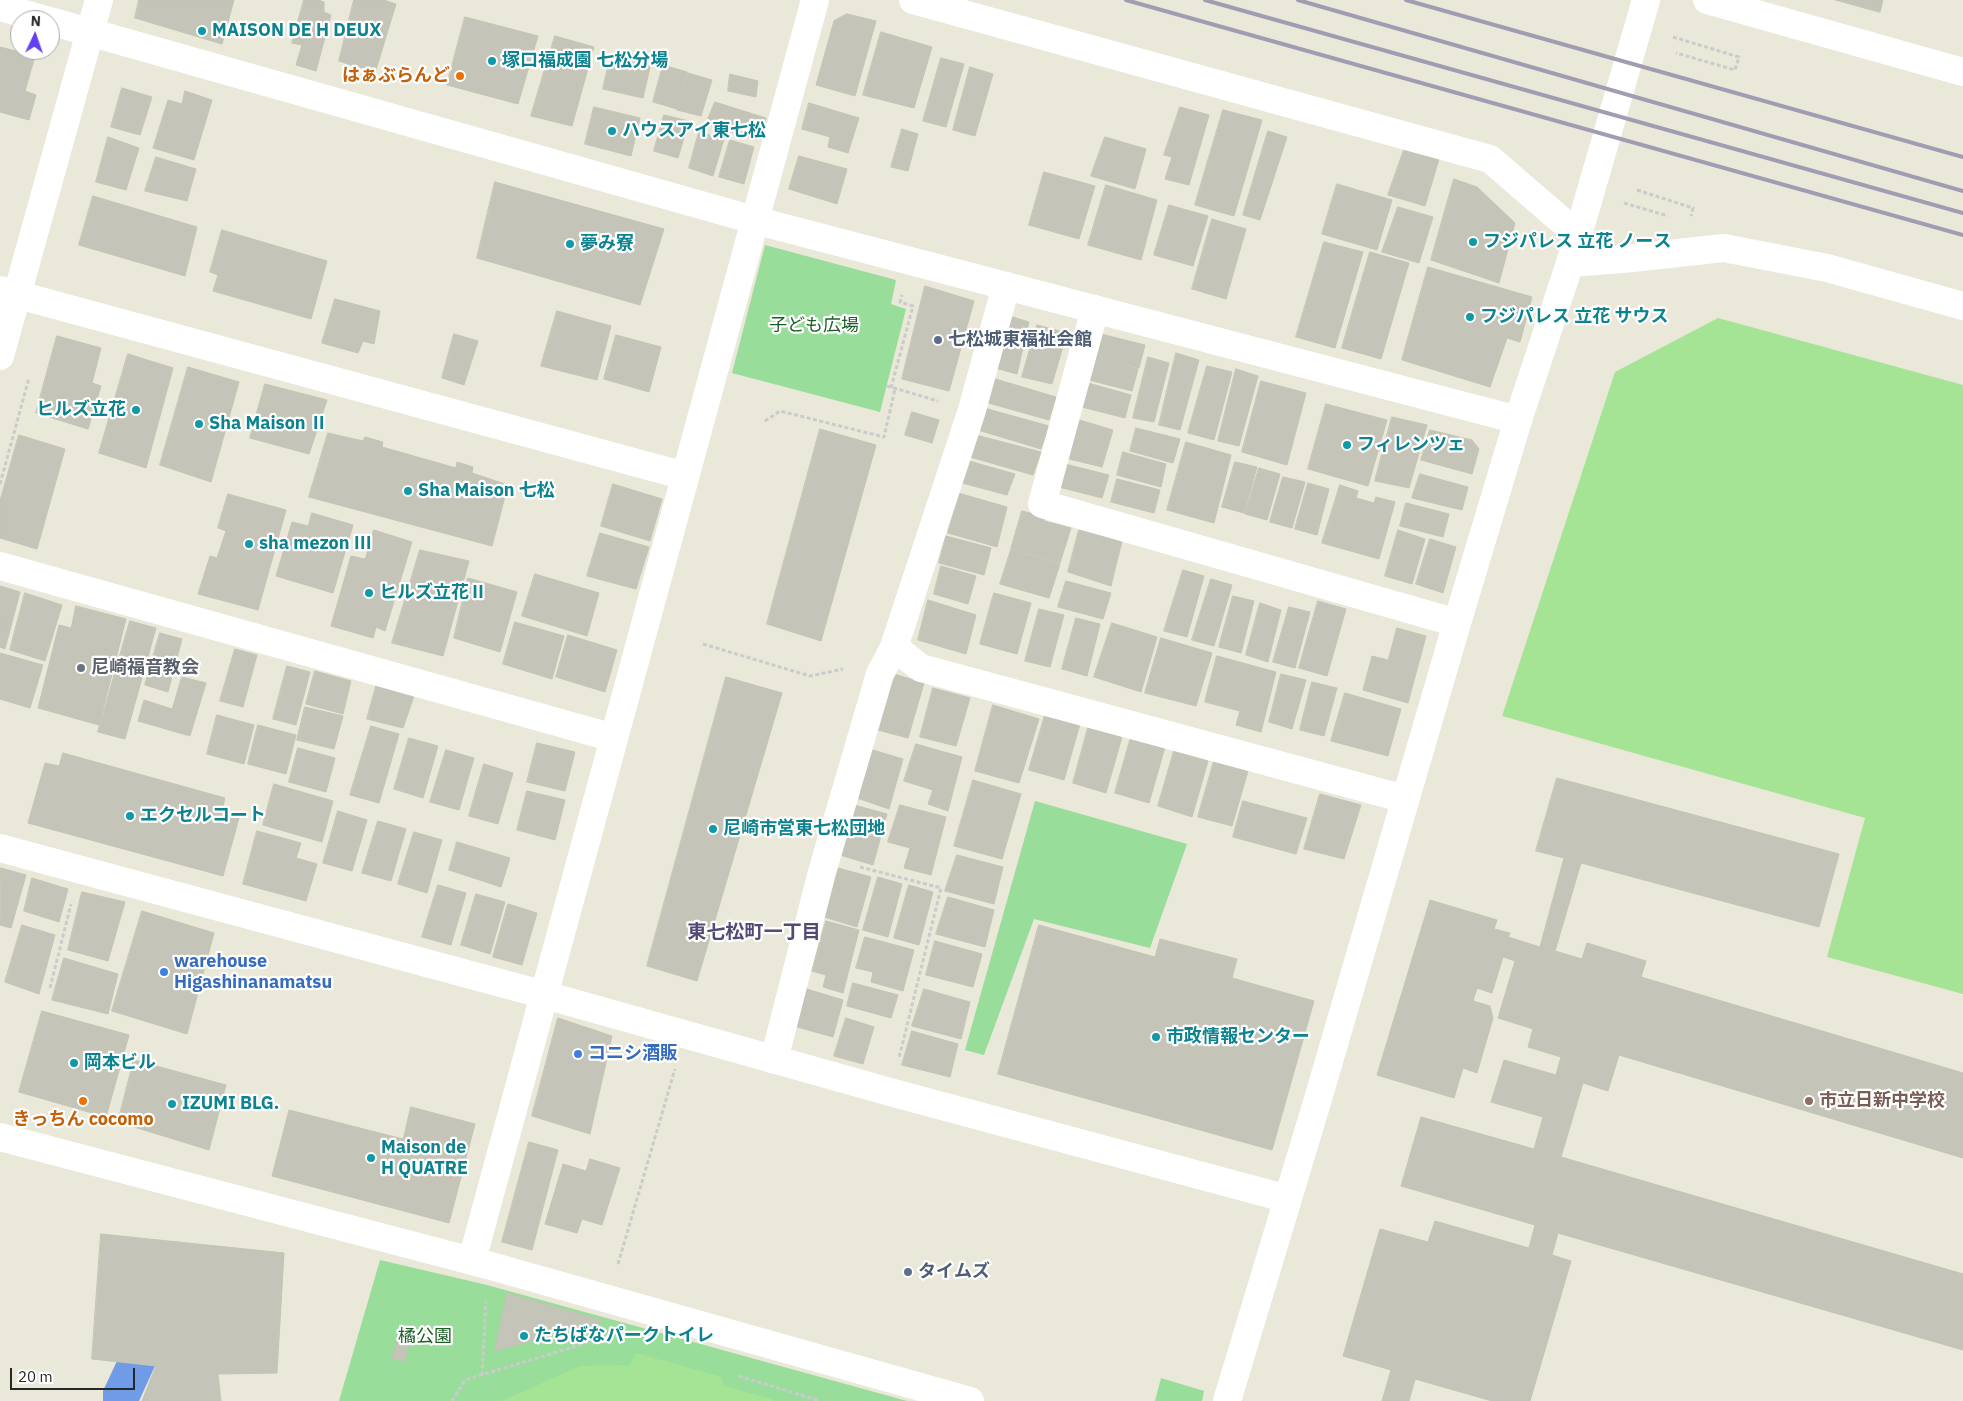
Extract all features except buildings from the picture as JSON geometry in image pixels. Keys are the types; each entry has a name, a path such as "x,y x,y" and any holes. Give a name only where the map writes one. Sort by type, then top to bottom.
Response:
{"street":[{"path":"0,356 8,292 100,0"},
{"path":"482,1263 545,996 815,0"},
{"path":"913,0 1490,159 1577,234"},
{"path":"1227,1401 1518,420 1570,263 1646,0"},
{"path":"1708,0 1963,72"},
{"path":"60,24 754,220 1518,420"},
{"path":"1570,263 1724,248 1827,268 1963,306"},
{"path":"774,1060 826,858 880,674 894,647 972,410 1006,286"},
{"path":"8,292 685,476"},
{"path":"1095,309 1042,504 1458,622"},
{"path":"0,566 614,738"},
{"path":"894,647 921,668 1405,799"},
{"path":"0,848 1288,1199"},
{"path":"0,1137 482,1263 970,1401"}],"path":[{"path":"1676,53 1734,70 1739,57 1680,39"},
{"path":"1637,190 1693,208 1688,223"},
{"path":"1625,203 1670,217"},
{"path":"765,421 780,412 884,437 893,388 913,306 900,302 912,261"},
{"path":"0,484 32,370"},
{"path":"887,386 972,410"},
{"path":"703,644 810,676 852,667 880,674"},
{"path":"826,858 941,888 890,1092"},
{"path":"50,988 80,870"},
{"path":"608,1299 685,1035"},
{"path":"482,1263 487,1285 482,1375"},
{"path":"452,1401 465,1380 610,1336"}],"green space":[{"name":"子ども広場","path":"765,245 896,280 891,304 906,309 880,412 732,373"},
{"path":"1718,318 1963,385 1963,994 1827,957 1865,818 1502,716 1615,372"},
{"path":"1035,801 1187,844 1150,948 1034,919 984,1055 965,1050"},
{"name":"橘公園","path":"380,1260 487,1285 907,1401 339,1401"},
{"path":"636,1353 722,1377 723,1386 775,1401 502,1401 580,1366 630,1365"},
{"path":"1161,1378 1204,1391 1202,1401 1155,1401"}],"water":[{"path":"117,1361 155,1366 139,1401 103,1401 103,1391"}],"railway":[{"path":"1126,0 1963,235"},
{"path":"1205,0 1963,213"},
{"path":"1298,0 1963,191"},
{"path":"1406,0 1963,157"}],"place":[{"name":"MAISON DE H DEUX","path":"202,31"},
{"name":"塚口福成園 七松分場","path":"492,61"},
{"name":"はぁぶらんど","path":"460,76"},
{"name":"ハウスアイ東七松","path":"612,131"},
{"name":"フジパレス 立花 ノース","path":"1473,242"},
{"name":"夢み寮","path":"570,244"},
{"name":"フジパレス 立花 サウス","path":"1470,317"},
{"name":"七松城東福祉会館","path":"938,340"},
{"name":"ヒルズ立花","path":"136,410"},
{"name":"Sha Maison Ⅱ","path":"199,424"},
{"name":"フィレンツェ","path":"1347,445"},
{"name":"Sha Maison 七松","path":"408,491"},
{"name":"sha mezon Ⅲ","path":"249,544"},
{"name":"ヒルズ立花Ⅱ","path":"369,593"},
{"name":"尼崎福音教会","path":"81,668"},
{"name":"エクセルコート","path":"130,816"},
{"name":"尼崎市営東七松団地","path":"713,829"},
{"name":"warehouse Higashinanamatsu","path":"164,972"},
{"name":"市政情報センター","path":"1156,1037"},
{"name":"コニシ酒販","path":"578,1054"},
{"name":"岡本ビル","path":"74,1063"},
{"name":"きっちん cocomo","path":"83,1101"},
{"name":"市立日新中学校","path":"1809,1101"},
{"name":"IZUMI BLG.","path":"172,1104"},
{"name":"Maison de H QUATRE","path":"371,1158"},
{"name":"タイムズ","path":"908,1272"},
{"name":"たちばなパークトイレ","path":"524,1336"}],"district":[{"name":"東七松町一丁目","path":"754,933"}]}
